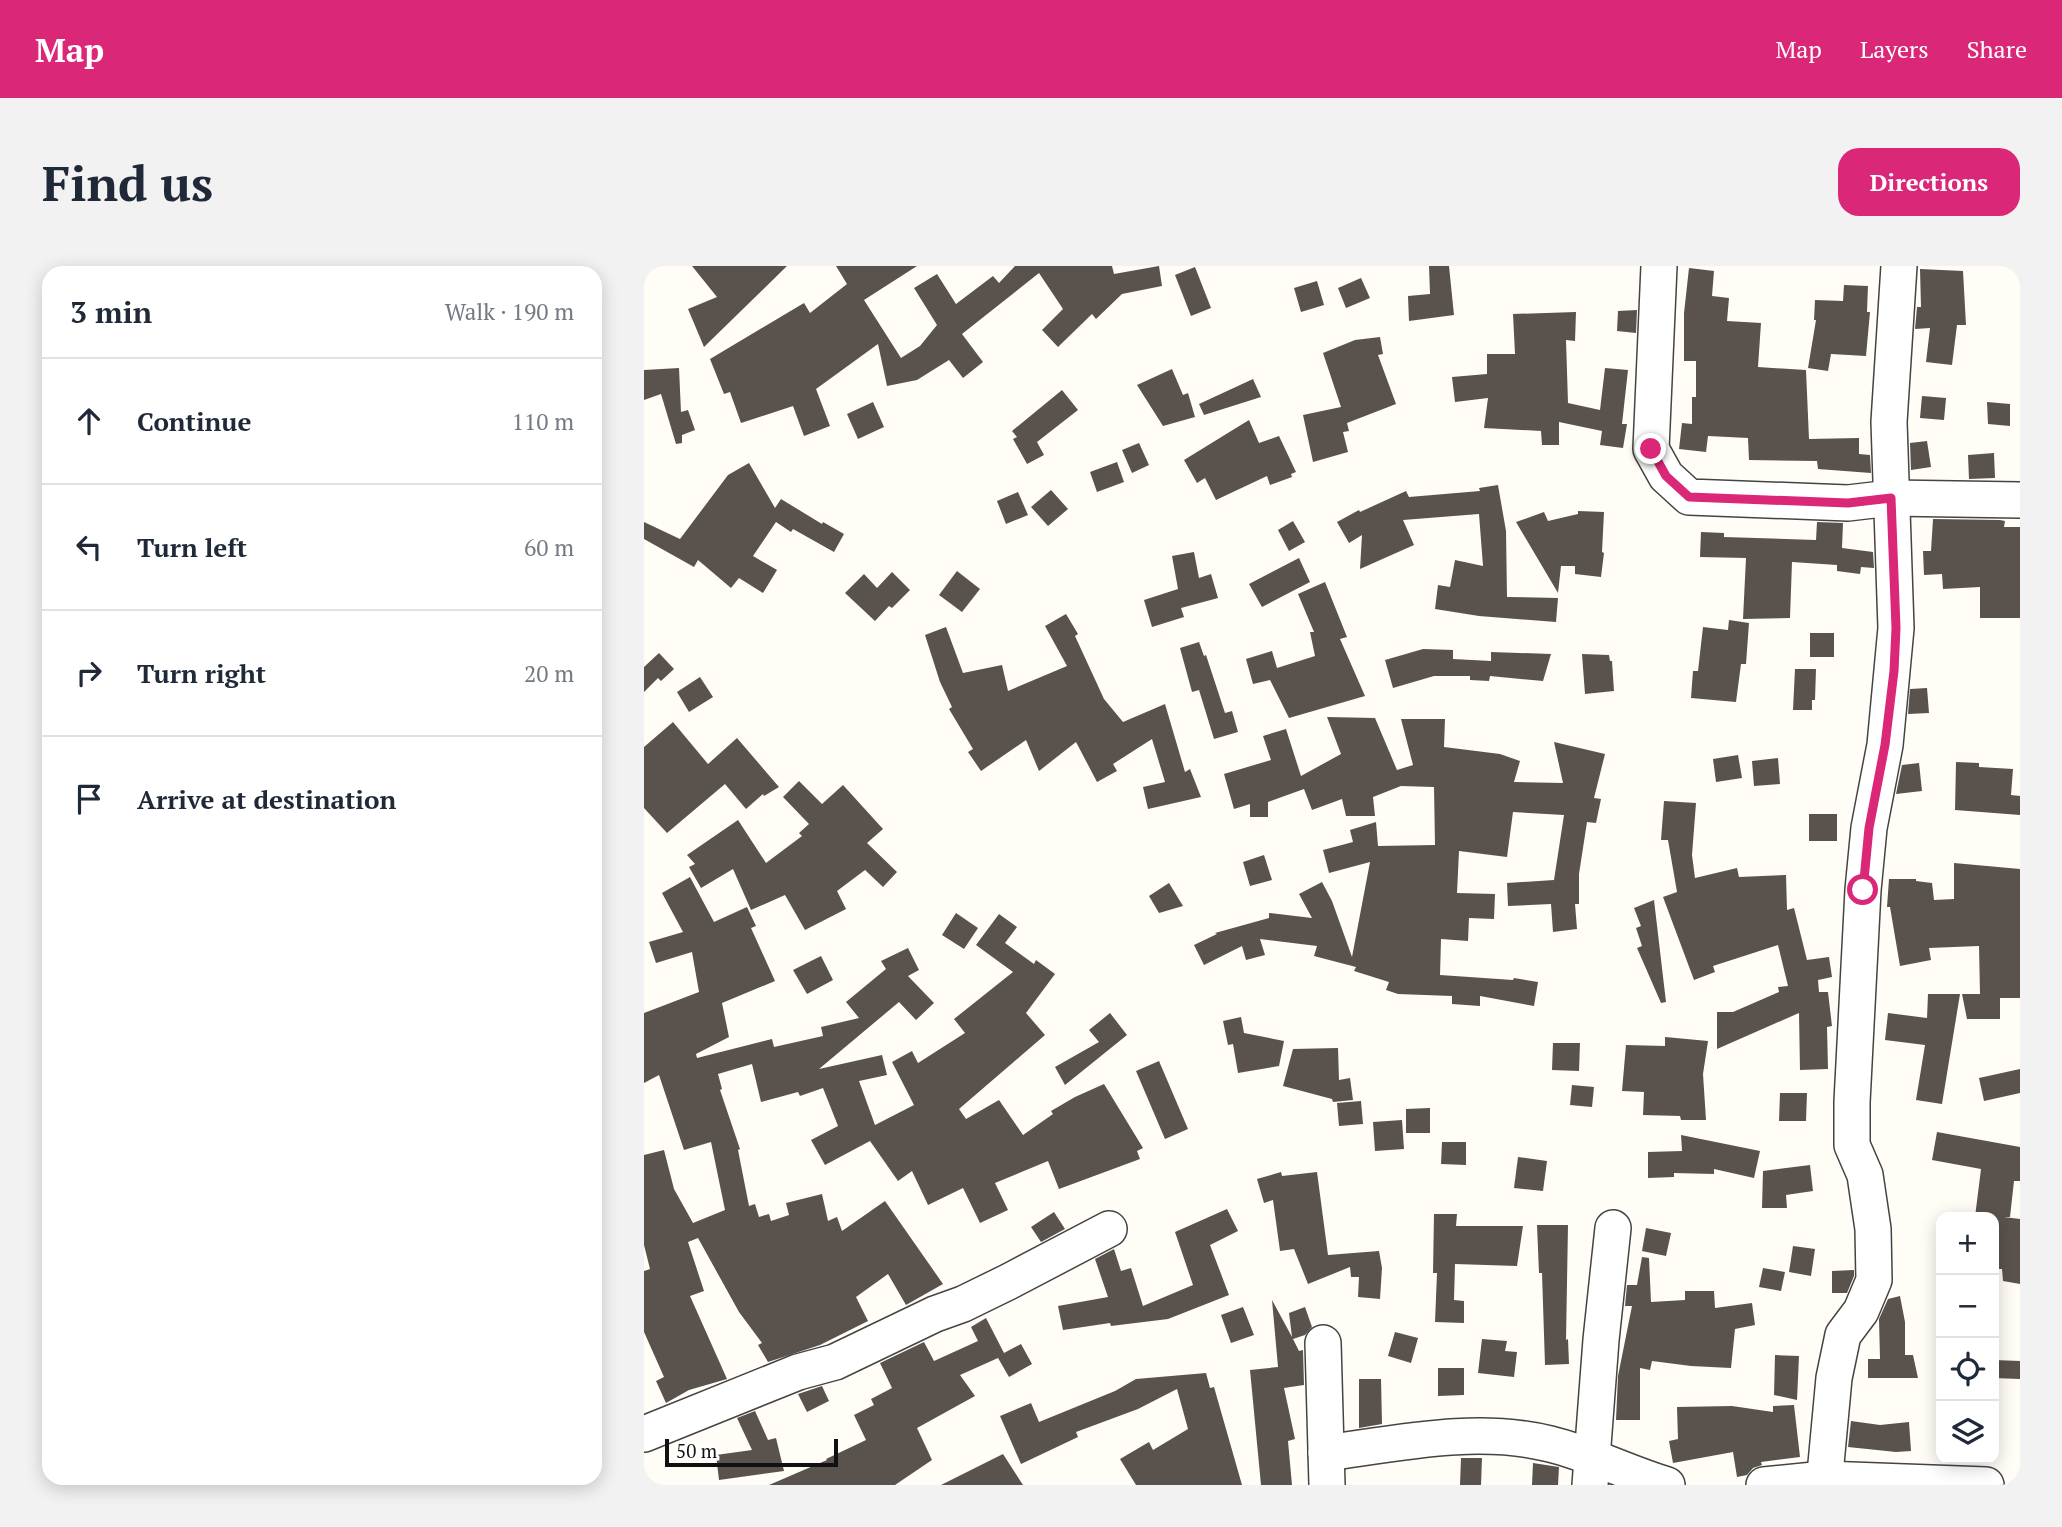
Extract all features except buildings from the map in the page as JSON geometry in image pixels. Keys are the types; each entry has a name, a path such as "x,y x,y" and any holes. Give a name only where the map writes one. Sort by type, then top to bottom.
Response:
{"street":[{"path":"1659,266 1651,449 1666,476 1689,497 1848,503 1891,498 2020,500"},
{"path":"1824,1482 1834,1378 1843,1335 1861,1311 1874,1280 1873,1229 1865,1175 1852,1146 1852,1124 1863,890 1869,828 1885,745 1896,628 1889,422 1899,266"},
{"path":"1591,1471 1601,1340 1614,1228"},
{"path":"644,1434 798,1372 835,1362 935,1314 963,1304 1108,1229"},
{"path":"1322,1343 1327,1469 1426,1440 1499,1436 1548,1444 1591,1471 1623,1471 1667,1485"},
{"path":"1764,1485 1824,1482 1986,1485"}],"route":[{"path":"1651,449 1666,476 1689,497 1848,503 1891,498 1896,628 1894,671 1885,745 1869,828 1863,890"}]}
